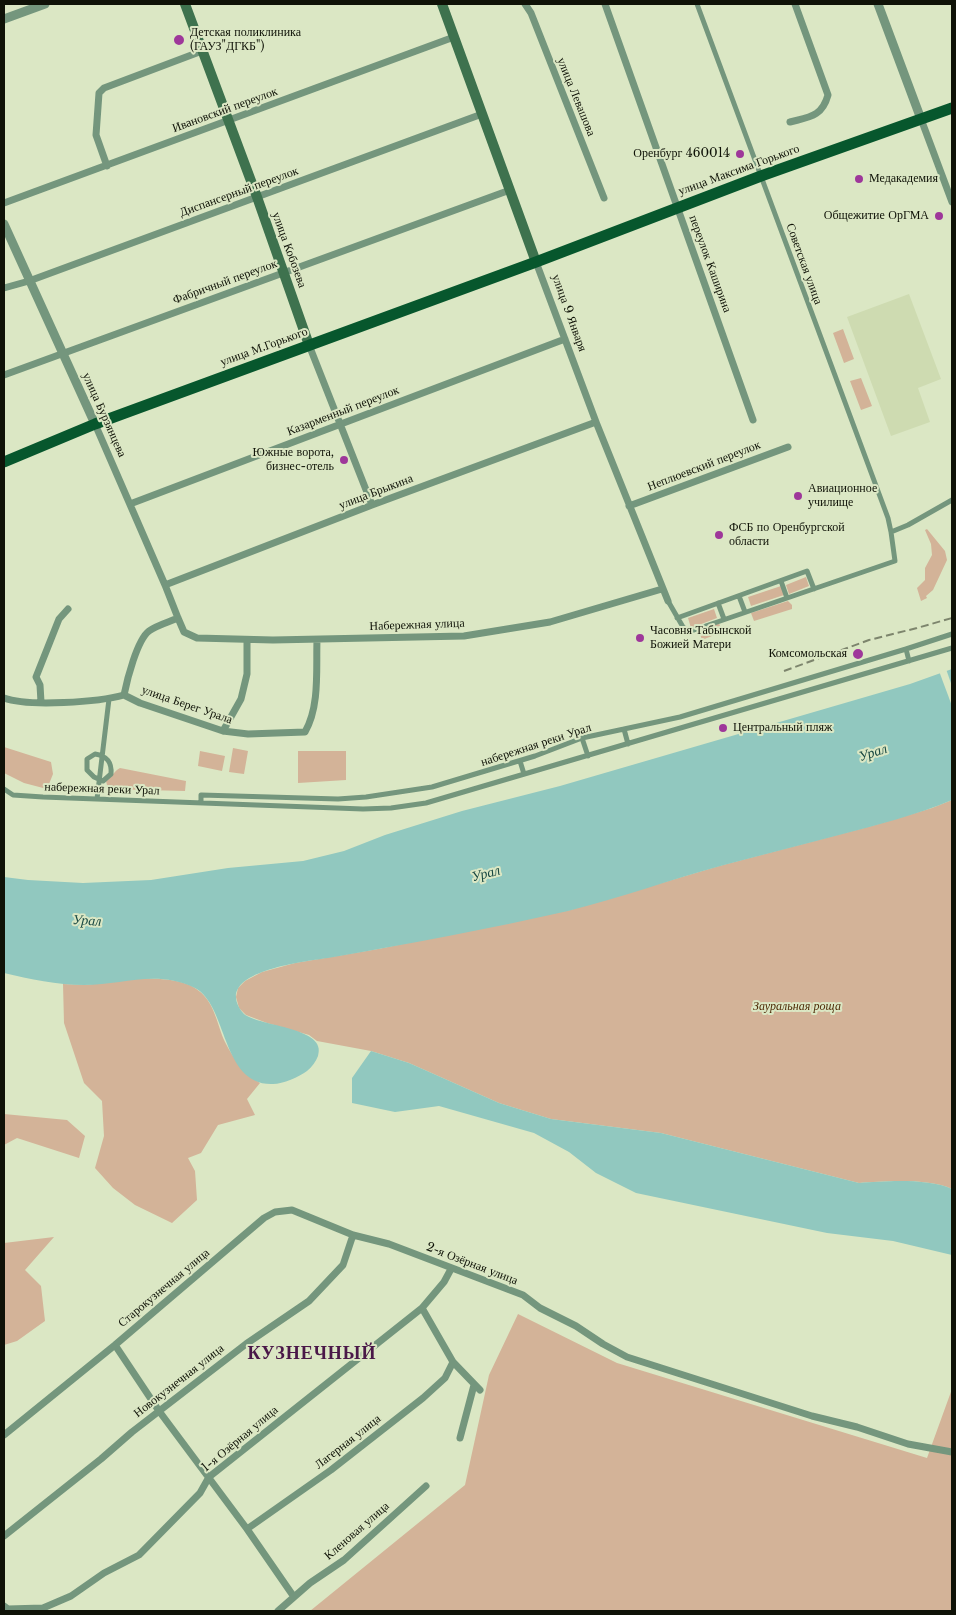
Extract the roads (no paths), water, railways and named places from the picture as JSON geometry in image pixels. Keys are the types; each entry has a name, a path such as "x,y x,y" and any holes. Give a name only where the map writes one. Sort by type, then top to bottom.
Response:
{"main road":[{"name":"улица Кобозева","path":"185,4 257,197 309,345"},
{"name":"улица 9 Января","path":"442,4 536,262"},
{"name":"улица Максима Горького","path":"536,262 761,176 952,108"},
{"name":"улица М.Горького","path":"4,462 95,424 536,262"}],"street":[{"path":"4,19 46,4"},
{"name":"улица Левашова","path":"525,4 531,13 604,198"},
{"name":"переулок Каширина","path":"605,4 754,420"},
{"name":"Советская улица","path":"697,4 888,518 891,532"},
{"path":"790,122 816,115 822,109 828,95 795,4"},
{"path":"878,4 952,202"},
{"name":"Ивановский переулок","path":"4,203 454,37"},
{"path":"107,166 96,135 99,94 104,88 202,51"},
{"name":"Диспансерный переулок","path":"4,288 482,114"},
{"name":"Фабричный переулок","path":"4,375 510,190"},
{"name":"улица Бурзянцева","path":"4,224 95,424 178,618"},
{"name":"улица 9 Января","path":"536,262 596,422 668,602 682,627 688,631 724,619"},
{"name":"Казарменный переулок","path":"130,504 565,339"},
{"name":"улица Кобозева","path":"309,345 372,505"},
{"name":"улица Брыкина","path":"165,585 372,505 596,422"},
{"name":"Неплюевский переулок","path":"629,506 788,447"},
{"path":"718,603 724,619 895,561 891,532 908,525 952,500"},
{"path":"677,618 807,571 814,589"},
{"path":"780,581 787,598"},
{"name":"Набережная улица","path":"178,618 184,632 197,638 317,640 464,636 550,622 662,589"},
{"path":"739,596 745,612"},
{"path":"41,702 40,685 36,677 59,620 68,609"},
{"path":"124,695 134,658 143,638 148,631 178,618"},
{"name":"набережная реки Урал","path":"201,802 201,796 338,799 366,797 432,787 520,761 582,738 680,717 952,634"},
{"path":"223,731 241,699 247,674 247,640"},
{"name":"улица Берег Урала","path":"4,698 13,702 41,702 109,699 124,695 223,731 248,734 305,732 309,724 316,684 317,640"},
{"name":"набережная реки Урал","path":"4,789 13,795 364,809 391,808 426,803 952,648"},
{"path":"906,649 909,661"},
{"path":"861,662 865,674"},
{"path":"770,689 773,700"},
{"path":"97,799 109,699"},
{"path":"716,706 719,717"},
{"path":"624,729 628,744"},
{"path":"582,738 588,756"},
{"path":"90,755 102,755 111,764 112,774 103,781 91,775 86,765 90,755"},
{"path":"520,761 524,774"},
{"path":"476,775 480,787"},
{"path":"432,787 434,800"},
{"name":"Старокузнечная улица","path":"4,1435 264,1218 276,1212 292,1210 353,1236"},
{"name":"2-я Озёрная улица","path":"353,1236 390,1244 451,1269 523,1295 540,1308 576,1326 627,1357 812,1416 857,1427 908,1444 952,1452"},
{"name":"Новокузнечная улица","path":"4,1536 159,1411 246,1344 309,1300 343,1265 353,1236"},
{"name":"1-я Озёрная улица","path":"6,1609 43,1608 71,1596 104,1573 139,1555 200,1493 208,1477 422,1308 444,1282 451,1269"},
{"path":"422,1308 453,1362 477,1387 460,1438"},
{"path":"115,1344 159,1411 247,1529 294,1597"},
{"name":"Лагерная улица","path":"247,1529 331,1470 423,1398 445,1378 453,1362"},
{"name":"Кленовая улица","path":"278,1611 310,1583 344,1560 426,1486"}],"water":[{"name":"Урал","path":"952,669 952,800 896,819 724,865 568,911 448,936 290,964 259,973 239,987 236,999 238,1006 244,1014 303,1033 313,1039 318,1046 318,1056 311,1068 300,1076 277,1084 256,1081 244,1072 234,1059 214,1010 206,997 195,988 181,982 140,979 74,985 4,973 4,877 83,883 151,880 228,868 303,861 344,851 385,835 462,811 560,786 910,684"},
{"path":"371,1051 409,1063 499,1103 551,1119 661,1133 859,1183 907,1181 931,1183 952,1189 952,1255 893,1241 827,1233 636,1193 596,1173 569,1152 534,1133 439,1106 395,1112 352,1103 352,1078"}],"railway":[{"path":"784,671 869,640 952,618"}],"place":[{"name":"Детская поликлиника (ГАУЗ\"ДГКБ\")","path":"179,40"},
{"name":"Оренбург 460014","path":"740,154"},
{"name":"Медакадемия","path":"859,179"},
{"name":"Общежитие ОрГМА","path":"939,216"},
{"name":"Южные ворота, бизнес-отель","path":"344,460"},
{"name":"Авиационное училище","path":"798,496"},
{"name":"ФСБ по Оренбургской области","path":"719,535"},
{"name":"Часовня Табынской Божией Матери","path":"640,638"},
{"name":"Комсомольская","path":"858,654"},
{"name":"Центральный пляж","path":"723,728"}],"district":[{"name":"КУЗНЕЧНЫЙ","path":"312,1354"}],"park label":[{"name":"Зауральная роща","path":"797,1007"}]}
